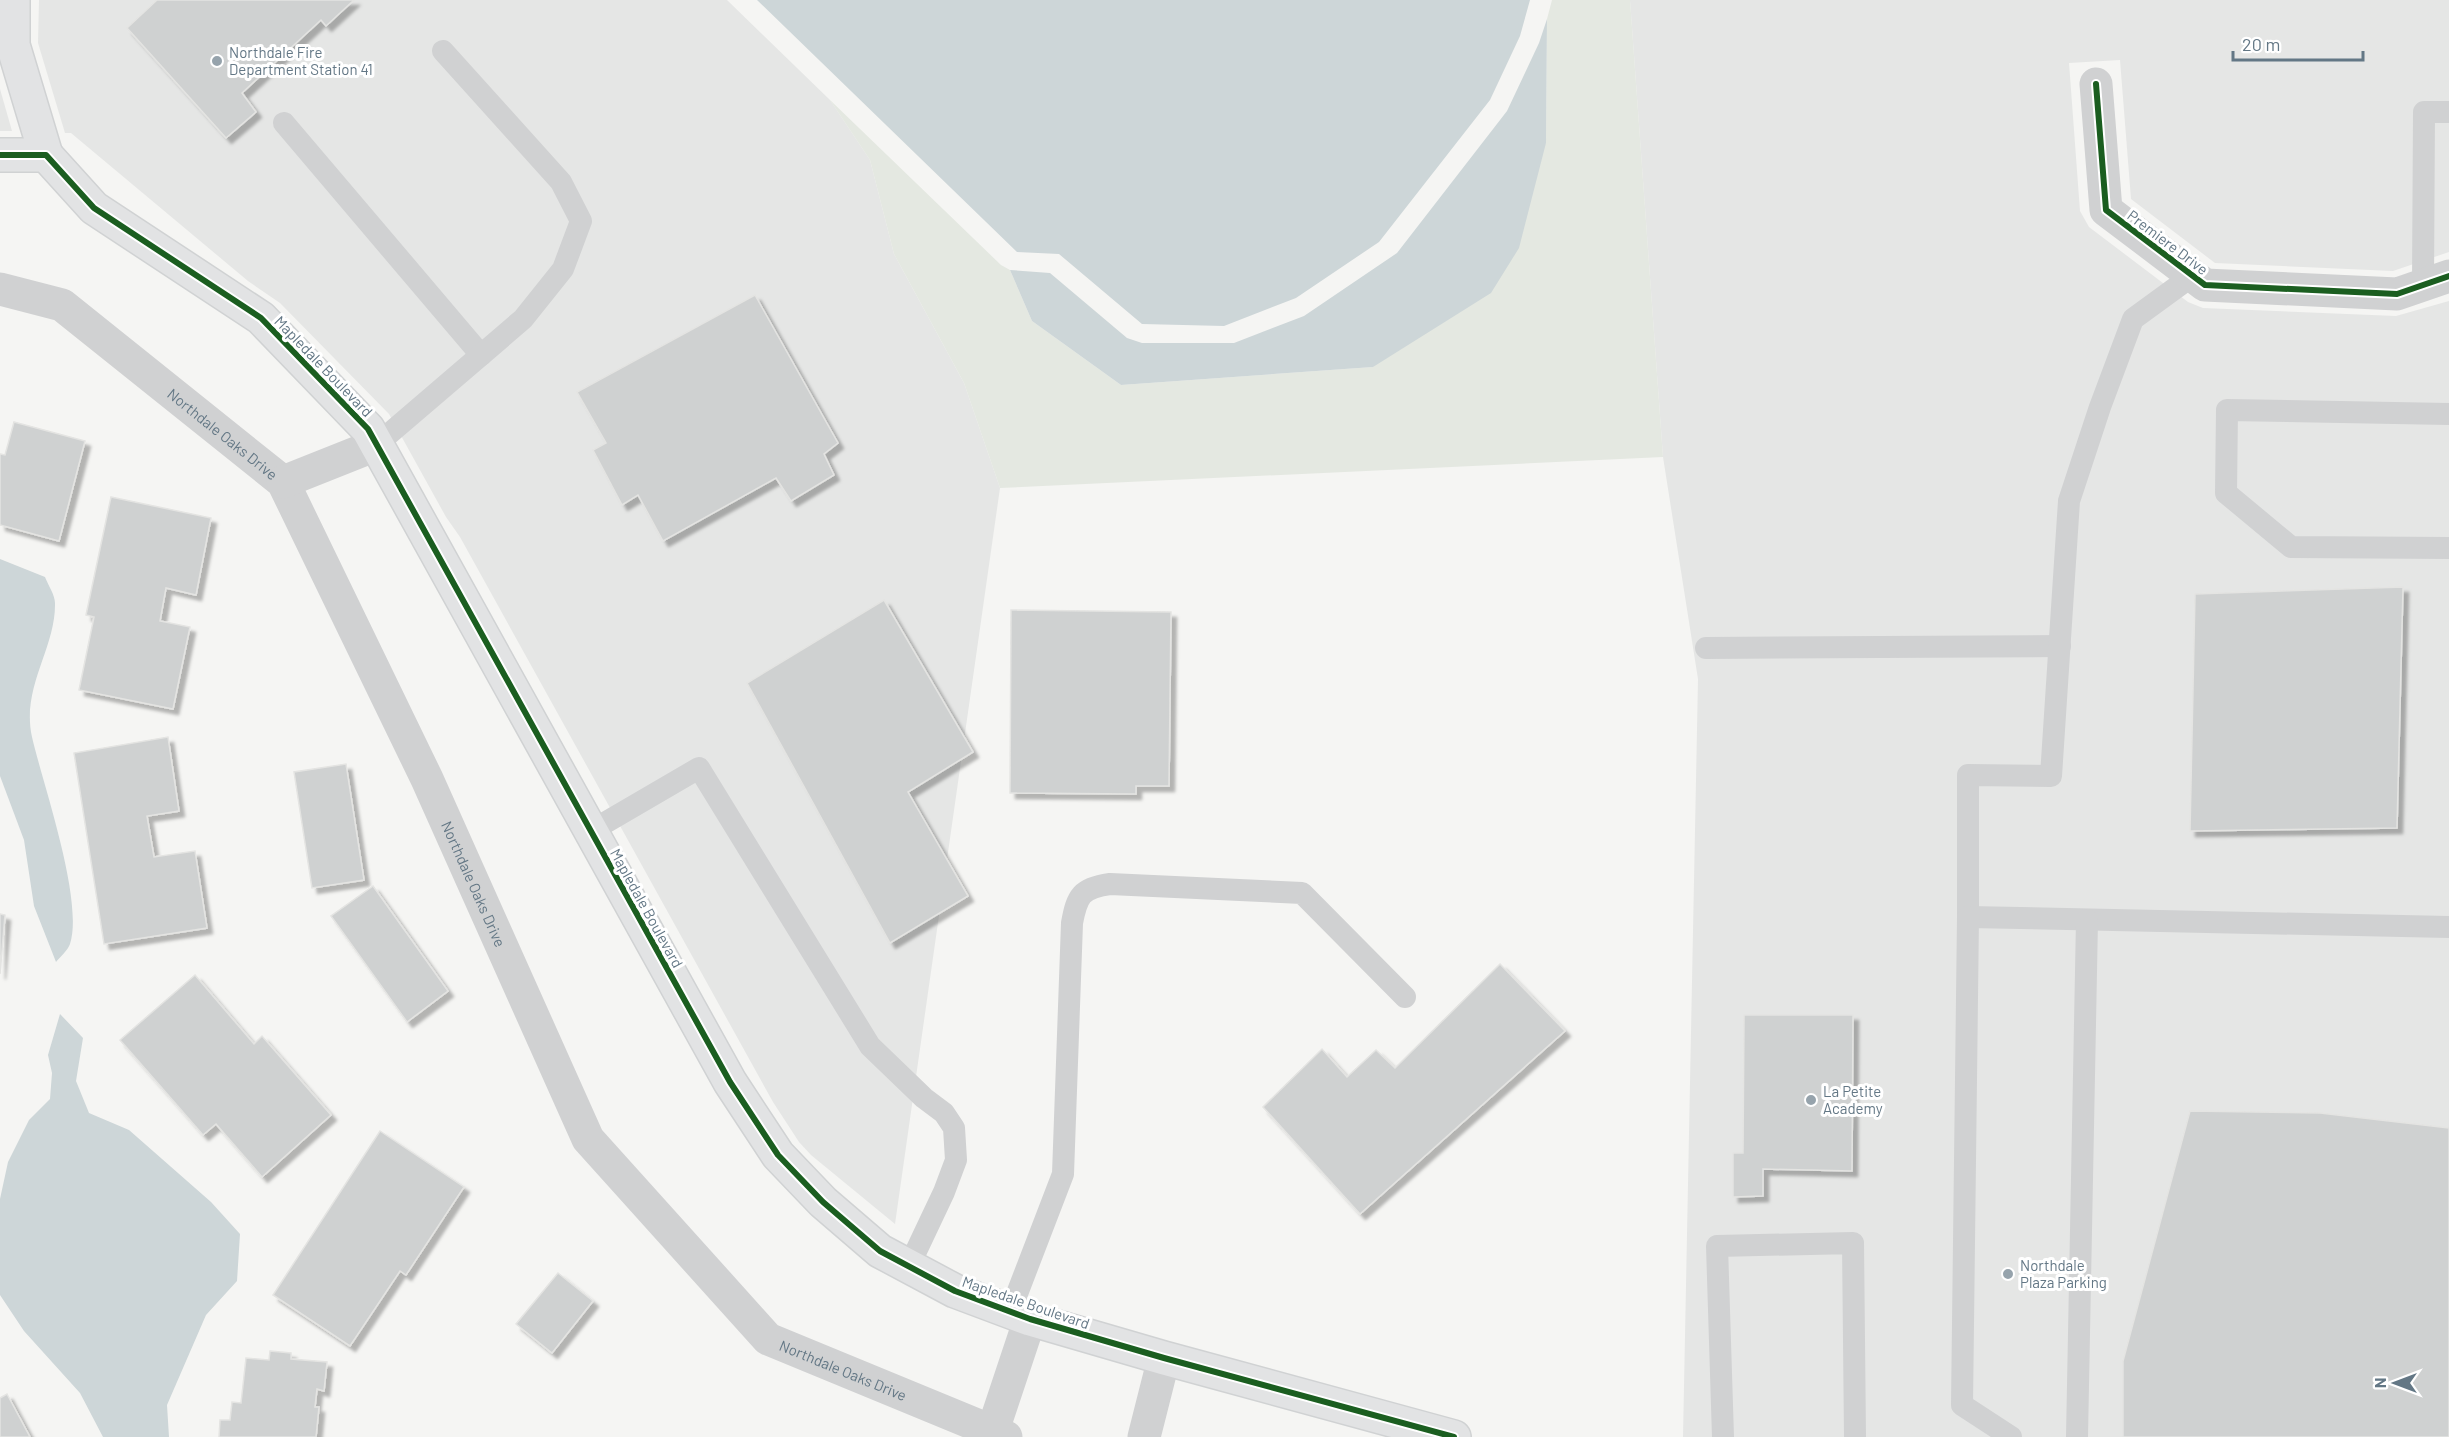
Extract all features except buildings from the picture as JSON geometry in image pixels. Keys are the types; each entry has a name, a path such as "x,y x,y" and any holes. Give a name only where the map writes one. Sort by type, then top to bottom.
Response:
{"street":[{"name":"Mapledale Boulevard","path":"13,0 13,45 46,155 94,208 261,318 368,429 730,1082 778,1155 823,1202 880,1251 955,1291 1020,1316 1454,1437"},
{"name":"Premiere Drive","path":"2096,84 2106,210 2205,285 2397,294 2436,281"},
{"path":"0,155 46,155"},
{"name":"Northdale Oaks Drive","path":"0,288 62,305 283,482 427,779 588,1139 768,1339 999,1435 1020,1316"},
{"path":"283,482 376,445"},
{"path":"1144,1437 1164,1358"}],"lane":[{"path":"376,445 523,319 563,268 581,221 561,182 443,51"},
{"path":"2436,281 2424,112 2449,112"},
{"path":"284,123 481,355"},
{"path":"2011,1437 1962,1406 1968,775 2051,776 2069,501 2100,407 2133,320 2192,276"},
{"path":"2449,414 2227,410 2226,493 2290,547 2449,548"},
{"path":"1706,648 2060,646"},
{"path":"591,831 699,768 870,1046 924,1098 944,1113 954,1128 956,1160 944,1192 909,1266"},
{"path":"1020,1316 1063,1174 1072,923 1075,903 1084,891 1110,884 1302,893 1406,997"},
{"path":"1968,917 2449,927"},
{"path":"2077,1437 2087,920"},
{"path":"1723,1437 1718,1246 1853,1243 1855,1437"}],"shaded area":[{"path":"39,0 727,0 830,100 870,160 894,254 964,383 1000,488 895,1224 811,1155 799,1142 773,1102 460,537 446,517 389,414 280,303 248,281 71,133 65,133 38,43"},
{"path":"757,0 1530,0 1520,36 1490,100 1379,242 1296,298 1224,326 1142,324 1059,254 1017,252"},
{"path":"1552,0 1630,0 1663,457 1000,488 964,383 894,254 870,160 830,100 1001,265 1010,270 1032,321 1121,385 1373,367 1546,143 1547,19"},
{"path":"1630,0 2449,0 2449,252 2393,271 2215,263 2131,199 2120,60 2069,63 2080,211 2089,227 2188,302 2203,308 2396,316 2449,301 2449,1437 1683,1437 1698,679 1663,457"},
{"path":"1547,19 1546,143 1519,248 1491,293 1373,367 1121,385 1032,321 1010,270 1050,273 1127,338 1142,343 1234,343 1304,316 1397,253 1507,111 1539,43"},
{"path":"0,89 12,131 0,131"},
{"path":"0,559 45,577 55,600 54,620 35,684 30,719 32,737 60,842 72,900 73,924 70,944 56,962 34,906 24,840 0,776"},
{"path":"60,1014 83,1038 76,1081 89,1113 129,1130 211,1202 240,1234 237,1281 206,1315 167,1405 169,1437 103,1437 80,1393 24,1331 0,1295 0,1199 8,1162 29,1120 50,1099 52,1073 48,1055"}],"cycle path":[{"path":"2096,84 2106,210 2205,285 2397,294 2449,276"},
{"path":"0,155 46,155 94,208 261,318 368,429 730,1082 778,1155 823,1202 880,1251 955,1291 1030,1319 1454,1437"}],"place":[{"name":"Northdale Fire Department Station 41","path":"217,61"},
{"name":"La Petite Academy","path":"1811,1100"},
{"name":"Northdale Plaza Parking","path":"2008,1274"}]}
